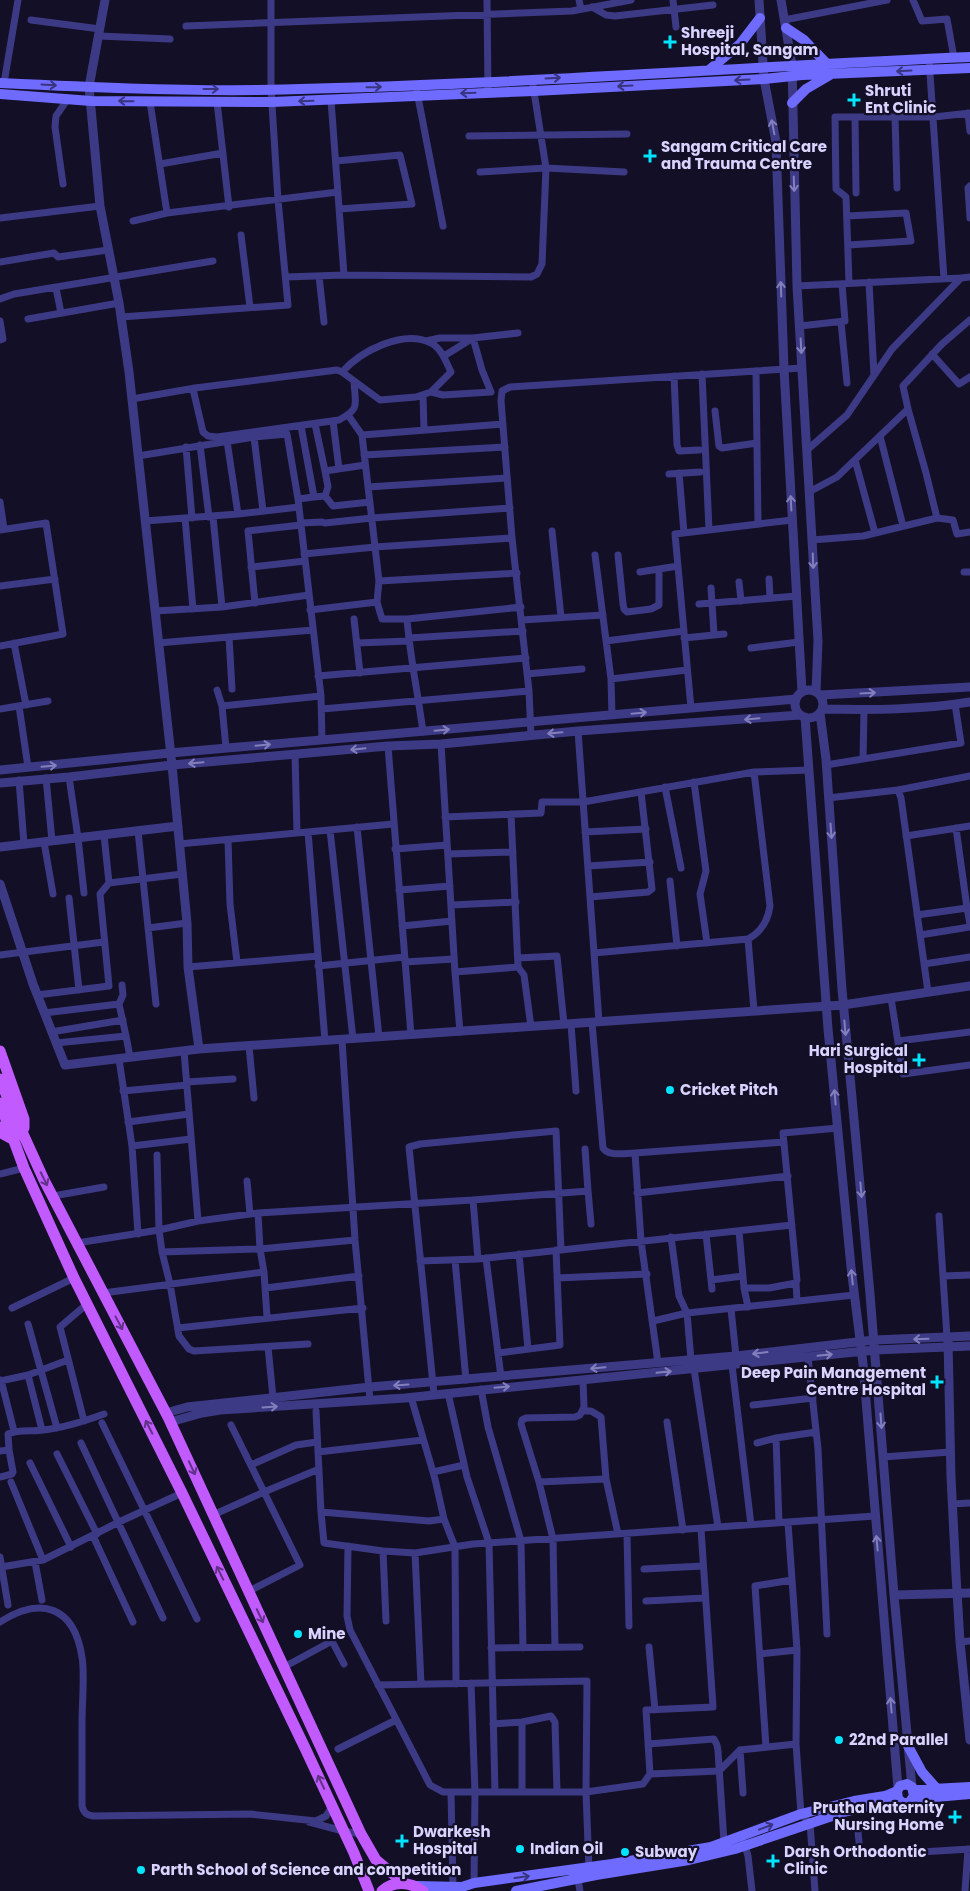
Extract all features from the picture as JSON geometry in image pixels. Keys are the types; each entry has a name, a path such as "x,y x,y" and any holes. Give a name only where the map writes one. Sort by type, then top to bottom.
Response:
{"main road":[{"path":"709,70 740,44 760,18"},
{"path":"785,24 804,40 827,64"},
{"path":"2,83 89,88 417,90 488,87 532,80 970,57"},
{"path":"488,87 534,91 970,68"},
{"path":"792,104 806,90 830,75"},
{"path":"0,94 91,101 272,102 331,100 417,90"},
{"path":"0,1051 24,1119 19,1137 24,1168 74,1278 182,1493 332,1807 369,1891"},
{"path":"0,1080 6,1120 3,1134 19,1137"},
{"path":"0,1103 6,1120 19,1137 53,1196 168,1418 361,1834 376,1860 404,1883 420,1889 462,1887 474,1883 540,1874 589,1871 689,1860 735,1849 744,1840 801,1814 898,1793"},
{"path":"908,1746 922,1772 938,1789"},
{"path":"516,1891 578,1879 589,1871 724,1842 744,1840 810,1823 898,1793 906,1784 913,1792 970,1794"},
{"path":"913,1792 970,1787"},
{"path":"898,1793 906,1803 913,1792"},
{"path":"540,1874 542,1886"},
{"path":"382,1891 394,1884 404,1883"}],"street":[{"path":"2,83 18,0"},
{"path":"106,0 89,88 100,206 119,303 132,399 172,765 187,923 188,967 199,1050"},
{"path":"121,317 288,305 278,200 271,89 270,0"},
{"path":"487,0 488,87"},
{"path":"579,0 581,9"},
{"path":"186,26 581,9 631,0"},
{"path":"673,0 676,27"},
{"path":"759,0 764,79 776,142 784,369 799,642 799,695 796,708 802,716 809,770 827,1006 860,1347 898,1793"},
{"path":"781,0 792,65 797,286 818,641 818,694"},
{"path":"785,24 887,0"},
{"path":"913,0 922,21 947,19 954,58"},
{"path":"592,7 611,16 713,5"},
{"path":"31,20 100,33 170,39"},
{"path":"929,59 944,278"},
{"path":"286,277 344,275 531,277 537,274 542,264 546,168 532,80"},
{"path":"417,90 443,226"},
{"path":"63,184 54,127 56,116 67,100"},
{"path":"331,100 344,275"},
{"path":"150,102 167,213"},
{"path":"217,102 229,207"},
{"path":"800,326 845,321 848,244 847,216 846,198 836,189 835,117 934,117 969,113 970,131"},
{"path":"855,117 856,193"},
{"path":"895,117 897,188"},
{"path":"469,136 627,134"},
{"path":"160,164 222,152"},
{"path":"336,161 400,155 412,204 339,209"},
{"path":"480,172 546,168 624,172"},
{"path":"969,188 970,218"},
{"path":"133,221 167,213 229,207 338,192"},
{"path":"0,218 100,206"},
{"path":"847,216 906,214 911,241 848,244"},
{"path":"241,235 250,308"},
{"path":"0,262 54,253 58,258 108,250"},
{"path":"0,299 14,294 213,261"},
{"path":"319,276 324,322"},
{"path":"797,286 970,277"},
{"path":"807,450 847,415 892,349 961,278"},
{"path":"869,282 874,375"},
{"path":"56,288 61,313"},
{"path":"28,319 119,303"},
{"path":"937,518 903,386 932,354 970,320"},
{"path":"0,321 3,339 0,340"},
{"path":"841,322 847,383"},
{"path":"423,342 440,338 473,338 518,334"},
{"path":"444,356 473,338"},
{"path":"473,338 490,392 501,401"},
{"path":"132,399 337,370 380,400 423,395 431,392 451,372 444,356 431,344 402,339 385,343 348,365 342,372"},
{"path":"932,354 959,384 970,377"},
{"path":"531,735 526,658 512,538 501,401 502,391 510,388 802,368"},
{"path":"756,371 758,524"},
{"path":"702,374 709,530"},
{"path":"674,376 677,445 679,451 699,450"},
{"path":"193,389 203,432 208,436 217,437 339,420 356,408 354,381"},
{"path":"431,392 443,395 490,392"},
{"path":"423,395 424,430"},
{"path":"809,492 836,477 908,410"},
{"path":"716,411 718,446 722,448 757,443"},
{"path":"348,415 362,435 375,547 378,581 377,602 382,619 407,619 521,607"},
{"path":"333,421 339,469"},
{"path":"315,424 328,487 326,496 332,506 370,502"},
{"path":"362,435 503,424"},
{"path":"301,426 314,497"},
{"path":"138,456 186,447 286,434 301,524 321,696 322,740"},
{"path":"880,436 903,526"},
{"path":"254,437 263,511"},
{"path":"227,441 238,514"},
{"path":"200,445 222,606"},
{"path":"186,447 193,609"},
{"path":"364,455 505,447"},
{"path":"855,460 875,533"},
{"path":"325,471 365,466"},
{"path":"669,474 700,472"},
{"path":"679,473 684,533"},
{"path":"368,487 507,478"},
{"path":"146,522 263,511 298,503 314,497 326,496"},
{"path":"0,502 2,529 46,523 63,634 0,646"},
{"path":"255,603 248,531 322,522 510,508"},
{"path":"812,540 863,536 937,518 954,520 957,534 970,532"},
{"path":"691,708 675,534 792,520"},
{"path":"552,531 561,617"},
{"path":"251,567 375,547 512,538"},
{"path":"594,555 606,641 612,715"},
{"path":"618,555 622,604 627,612 651,609 659,605 659,569"},
{"path":"640,572 678,566"},
{"path":"378,581 517,573"},
{"path":"0,586 55,579"},
{"path":"769,579 770,598"},
{"path":"739,582 740,601"},
{"path":"711,588 714,635"},
{"path":"155,611 255,603 309,595"},
{"path":"699,604 797,596"},
{"path":"310,610 377,602"},
{"path":"522,620 603,615"},
{"path":"354,619 360,673"},
{"path":"407,619 412,668 423,732"},
{"path":"158,643 313,630"},
{"path":"357,643 523,631"},
{"path":"606,641 684,634 724,634"},
{"path":"229,637 232,689"},
{"path":"751,648 799,642"},
{"path":"14,643 23,705 28,767"},
{"path":"318,676 526,658"},
{"path":"527,674 582,669"},
{"path":"610,680 688,670"},
{"path":"818,694 970,687"},
{"path":"217,690 222,706 226,748"},
{"path":"0,770 170,753 691,708 799,695 812,690 818,694 822,699 821,711 843,1005 913,1792"},
{"path":"322,709 529,691"},
{"path":"222,706 321,696"},
{"path":"0,709 48,701"},
{"path":"0,783 172,765 388,746 441,744 578,731 802,716 812,718 821,711 864,710 970,702"},
{"path":"826,765 961,743 955,704"},
{"path":"864,710 864,759"},
{"path":"578,731 594,954 595,1022 603,1148 606,1152 612,1154 784,1142"},
{"path":"441,744 460,1032"},
{"path":"388,746 411,1035"},
{"path":"295,755 297,833"},
{"path":"445,817 541,813 542,802 583,802 754,772 809,770"},
{"path":"594,954 748,939 758,934 768,918 770,906 754,772"},
{"path":"828,798 898,790 970,776"},
{"path":"69,777 84,893"},
{"path":"46,778 48,842 53,894"},
{"path":"19,780 24,844"},
{"path":"694,782 706,871 700,894 707,943"},
{"path":"665,787 682,868"},
{"path":"898,790 901,798 928,992"},
{"path":"590,897 648,892 652,890 653,884 641,792"},
{"path":"511,814 518,966 524,975 531,1027"},
{"path":"179,844 393,824"},
{"path":"0,847 178,826"},
{"path":"906,836 970,826"},
{"path":"357,827 379,1037"},
{"path":"920,935 970,926 956,828"},
{"path":"585,832 646,829"},
{"path":"330,830 353,1039"},
{"path":"138,831 156,1004"},
{"path":"308,832 325,1041"},
{"path":"104,835 109,883"},
{"path":"228,840 230,904 237,962"},
{"path":"395,849 447,845"},
{"path":"448,854 513,852"},
{"path":"588,866 650,862"},
{"path":"37,995 109,986 100,894 109,883 182,874"},
{"path":"670,881 677,946"},
{"path":"0,884 21,951 65,1065 184,1051 843,1005 970,986"},
{"path":"399,890 450,886"},
{"path":"69,898 79,990"},
{"path":"451,905 516,902"},
{"path":"917,915 967,908"},
{"path":"402,926 452,921"},
{"path":"148,928 187,923"},
{"path":"748,939 754,1011"},
{"path":"0,955 104,942"},
{"path":"188,967 318,956"},
{"path":"518,958 557,956 576,1091"},
{"path":"924,964 970,958"},
{"path":"318,966 372,960 454,959"},
{"path":"455,972 518,966"},
{"path":"122,985 120,1004 130,1057"},
{"path":"892,998 903,1074 970,1065"},
{"path":"44,1013 120,1004"},
{"path":"51,1032 123,1020"},
{"path":"898,1041 970,1032"},
{"path":"56,1043 126,1036"},
{"path":"342,1040 355,1240 363,1308 370,1400"},
{"path":"250,1046 254,1098"},
{"path":"184,1051 198,1221"},
{"path":"119,1059 132,1146 138,1234"},
{"path":"123,1091 233,1079"},
{"path":"128,1122 189,1114"},
{"path":"797,1301 797,1280 783,1133 838,1128"},
{"path":"434,1394 409,1147 420,1144 556,1131 558,1194 557,1278 560,1346 498,1353"},
{"path":"132,1146 191,1138"},
{"path":"585,1149 591,1224"},
{"path":"635,1153 641,1241 658,1363"},
{"path":"157,1155 159,1230 182,1342 189,1350 194,1351 308,1344"},
{"path":"0,1174 24,1168"},
{"path":"637,1193 788,1176"},
{"path":"247,1181 250,1214"},
{"path":"53,1196 104,1187"},
{"path":"77,1243 138,1234 198,1221 258,1213 588,1191"},
{"path":"473,1200 478,1259"},
{"path":"258,1213 268,1317"},
{"path":"939,1216 948,1342 952,1504 960,1642 967,1680 970,1740"},
{"path":"420,1261 478,1259 671,1237 792,1226"},
{"path":"739,1231 744,1288 748,1307"},
{"path":"706,1234 712,1289"},
{"path":"671,1237 678,1296 687,1313 692,1365 718,1528"},
{"path":"162,1252 260,1249 355,1240"},
{"path":"519,1254 528,1349"},
{"path":"486,1258 501,1377"},
{"path":"455,1260 466,1380"},
{"path":"103,1293 264,1272"},
{"path":"557,1278 647,1274"},
{"path":"943,1276 970,1275"},
{"path":"266,1288 359,1276"},
{"path":"711,1280 743,1276"},
{"path":"12,1308 74,1278"},
{"path":"744,1288 769,1288 796,1284"},
{"path":"653,1321 687,1313 854,1295"},
{"path":"84,1421 60,1327 87,1304"},
{"path":"178,1328 363,1308"},
{"path":"731,1309 736,1356"},
{"path":"28,1324 57,1428"},
{"path":"948,1342 970,1336"},
{"path":"168,1418 186,1407 370,1388 658,1363 732,1365 808,1357 874,1345 948,1342 970,1346"},
{"path":"268,1347 273,1397"},
{"path":"168,1418 220,1410 411,1397 583,1381 692,1365 736,1356 860,1347"},
{"path":"808,1357 816,1432 827,1634"},
{"path":"14,1431 1,1381 41,1371 68,1360"},
{"path":"732,1365 751,1525"},
{"path":"28,1375 42,1430"},
{"path":"583,1381 583,1411"},
{"path":"481,1389 488,1427 521,1541 523,1648"},
{"path":"448,1393 464,1465 489,1543 495,1792"},
{"path":"411,1397 433,1472 444,1519 455,1547 456,1684"},
{"path":"754,1405 813,1398"},
{"path":"316,1411 324,1543 415,1553 489,1543 875,1516"},
{"path":"555,1647 553,1539 539,1482 521,1424 522,1420 526,1418 575,1417 583,1411 591,1411 602,1417 606,1480 618,1534"},
{"path":"0,1477 12,1474 13,1472 8,1434 14,1431 57,1428 104,1414"},
{"path":"667,1422 683,1530"},
{"path":"102,1424 198,1619"},
{"path":"231,1425 300,1564 249,1591"},
{"path":"756,1443 816,1432"},
{"path":"776,1438 779,1523"},
{"path":"318,1452 423,1440"},
{"path":"251,1465 296,1445 317,1442"},
{"path":"81,1443 163,1618"},
{"path":"0,1451 9,1450"},
{"path":"883,1457 950,1452"},
{"path":"58,1454 133,1622"},
{"path":"30,1463 71,1547"},
{"path":"433,1472 464,1465"},
{"path":"213,1516 319,1469"},
{"path":"539,1482 606,1480"},
{"path":"11,1482 43,1560"},
{"path":"1,1567 43,1560 182,1493"},
{"path":"952,1504 970,1503"},
{"path":"321,1512 429,1521 444,1519"},
{"path":"788,1523 797,1650 796,1744 801,1814 810,1823 815,1891"},
{"path":"348,1546 347,1616 350,1630 430,1785 443,1792 586,1792 642,1784 650,1774 646,1710 713,1707 701,1529"},
{"path":"626,1534 629,1626"},
{"path":"383,1550 386,1621"},
{"path":"415,1553 420,1684"},
{"path":"0,1557 8,1605"},
{"path":"35,1562 42,1600"},
{"path":"644,1569 703,1566"},
{"path":"766,1747 756,1586 792,1580"},
{"path":"894,1595 970,1593"},
{"path":"646,1601 705,1598"},
{"path":"0,1622 21,1610 46,1608 60,1613 74,1630 82,1657 82,1806 88,1815 250,1814 304,1821 361,1834"},
{"path":"284,1667 332,1641 344,1664"},
{"path":"960,1642 970,1641"},
{"path":"491,1648 580,1646"},
{"path":"649,1647 655,1710"},
{"path":"760,1654 797,1650"},
{"path":"378,1685 587,1681 586,1792 589,1871"},
{"path":"471,1683 475,1792 474,1883"},
{"path":"493,1724 522,1722 551,1716 553,1718 555,1722 557,1792"},
{"path":"338,1749 396,1720"},
{"path":"522,1722 522,1792"},
{"path":"648,1744 714,1739 717,1745 724,1842"},
{"path":"650,1774 719,1771 740,1750 796,1744"},
{"path":"740,1750 743,1793"},
{"path":"451,1792 453,1887"},
{"path":"304,1821 316,1821 326,1816 332,1807"},
{"path":"858,1832 860,1851 862,1853 905,1853 969,1849 966,1891"},
{"path":"744,1840 752,1891"},
{"path":"578,1879 580,1891"}],"place":[{"name":"Shreeji Hospital, Sangam","path":"670,42"},
{"name":"Shruti Ent Clinic","path":"854,100"},
{"name":"Sangam Critical Care and Trauma Centre","path":"650,156"},
{"name":"Hari Surgical Hospital","path":"919,1060"},
{"name":"Cricket Pitch","path":"670,1090"},
{"name":"Deep Pain Management Centre Hospital","path":"937,1382"},
{"name":"Mine","path":"298,1634"},
{"name":"22nd Parallel","path":"839,1740"},
{"name":"Prutha Maternity Nursing Home","path":"955,1817"},
{"name":"Dwarkesh Hospital","path":"402,1841"},
{"name":"Indian Oil","path":"520,1849"},
{"name":"Subway","path":"625,1852"},
{"name":"Darsh Orthodontic Clinic","path":"773,1861"},
{"name":"Parth School of Science and competition","path":"141,1870"}]}
